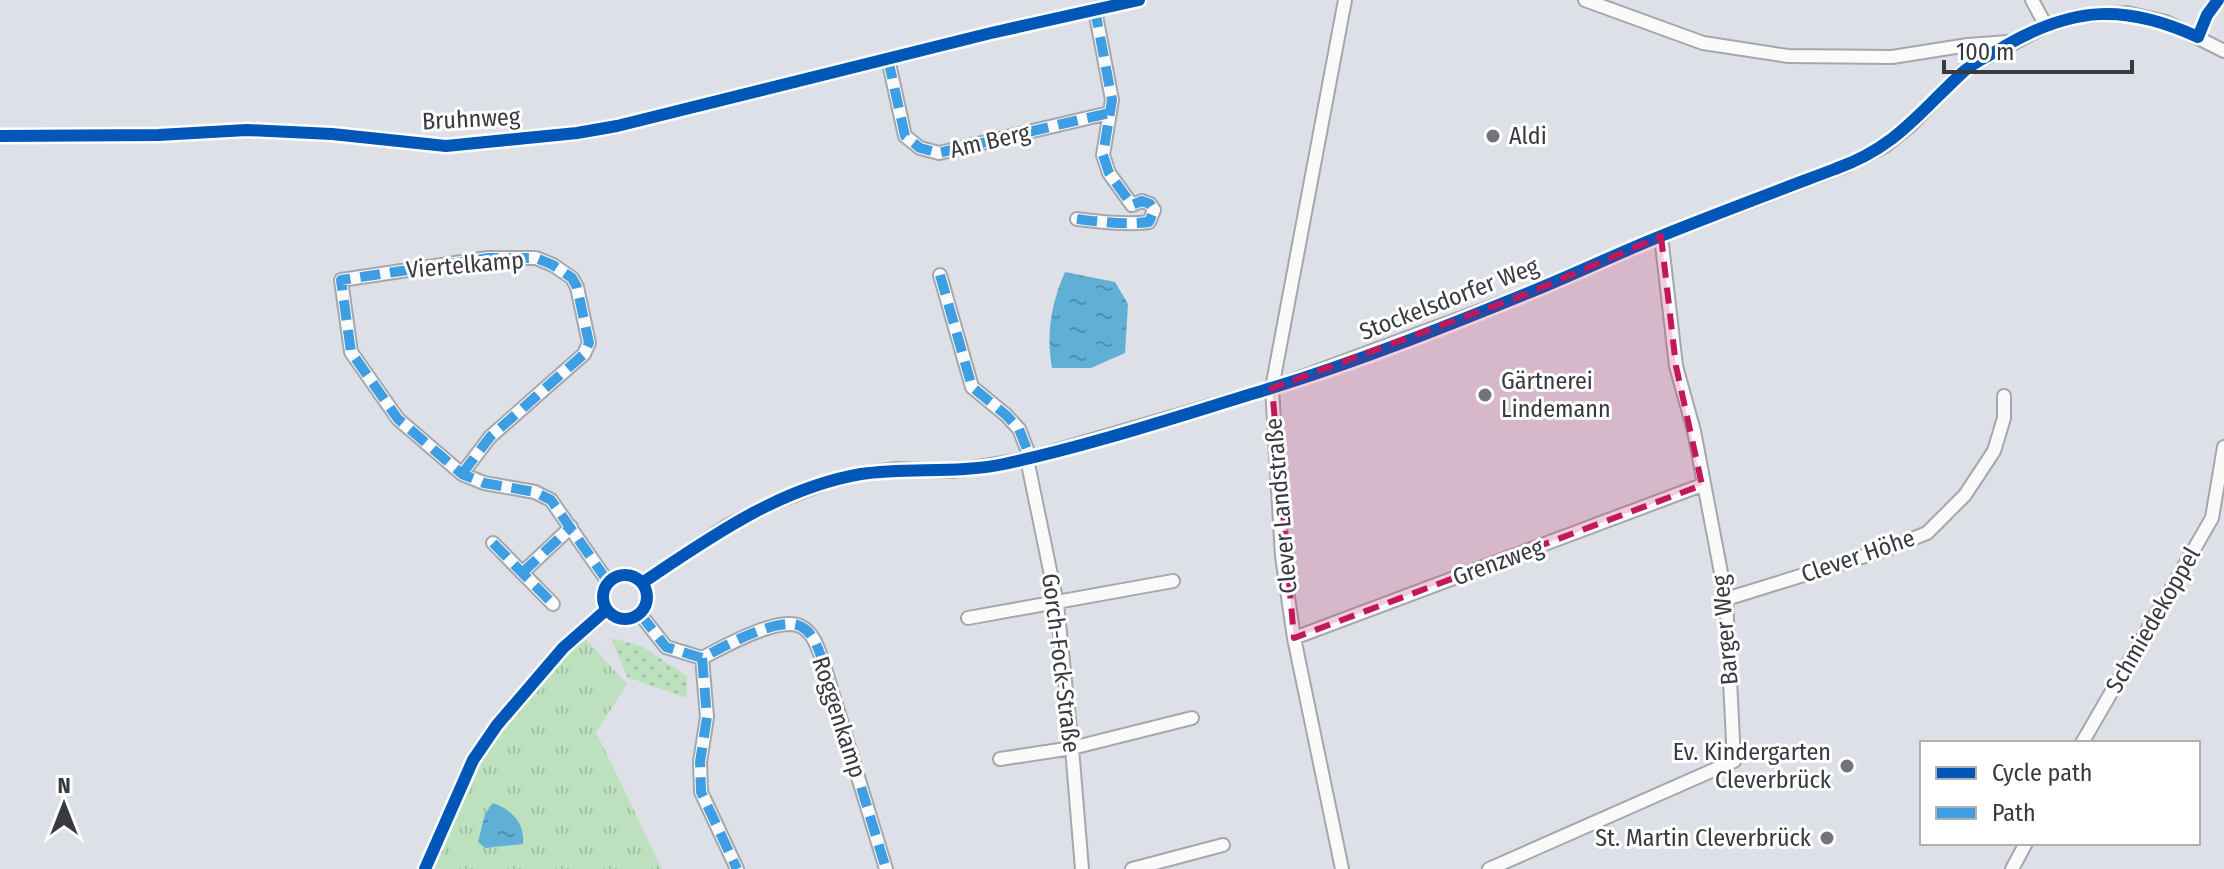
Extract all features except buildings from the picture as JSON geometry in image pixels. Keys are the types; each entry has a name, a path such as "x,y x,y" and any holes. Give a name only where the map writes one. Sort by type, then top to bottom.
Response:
{"street":[{"name":"Bruhnweg","path":"0,136 158,135 247,130 332,134 446,146 577,133 1139,0"},
{"name":"Clever Landstraße","path":"1342,869 1294,638 1282,556 1272,388 1345,0"},
{"path":"1585,0 1703,43 1788,56 1892,57 1968,45 2012,42"},
{"path":"2032,0 2046,26"},
{"path":"2198,37 2207,15 2218,0"},
{"path":"1095,10 1112,100 1103,155 1109,173 1132,205 1131,221"},
{"name":"Stockelsdorfer Weg","path":"642,583 727,526 771,504 825,483 896,469 954,471 1029,458 1272,388 1526,294 1661,236 1845,166 1885,146 1911,125 1965,69 2046,26 2079,16 2127,13 2166,22 2224,51"},
{"name":"Am Berg","path":"888,59 905,136 920,148 939,153 1109,113"},
{"path":"1077,219 1120,225 1131,221 1149,222 1154,210 1150,204 1142,201 1132,205"},
{"name":"Barger Weg","path":"1489,869 1734,761 1726,599 1694,431 1676,366 1661,236"},
{"name":"Viertelkamp","path":"462,474 490,437 584,354 589,343 577,287 572,278 536,258 488,258 341,280 351,352 398,419 462,474 484,483 535,492 551,500 608,582"},
{"name":"Gorch-Fock-Straße","path":"940,275 972,387 1019,429 1029,458 1057,604 1082,869"},
{"name":"Clever Höhe","path":"1726,599 1884,550 1927,533 1965,495 1994,451 2004,418 2004,396"},
{"name":"Schmiedekoppel","path":"2083,741 2218,520 2224,447"},
{"name":"Grenzweg","path":"1294,638 1702,485"},
{"path":"522,573 571,527"},
{"path":"493,543 553,604"},
{"path":"629,575 642,583 646,588 647,602 640,614 626,619 611,615 606,610 603,591 614,577 629,575"},
{"path":"968,618 1173,581"},
{"path":"425,869 473,760 497,725 563,648 606,610"},
{"path":"640,614 666,647 702,658 707,717 700,762 701,792 737,869"},
{"name":"Roggenkamp","path":"702,658 731,643 782,624 800,625 811,634 824,665 886,869"},
{"path":"1000,759 1072,748 1192,718"},
{"path":"1132,869 1223,845"},
{"path":"2012,869 2025,845"}],"highlighted area":[{"path":"1661,236 1676,366 1702,485 1294,638 1272,388 1526,294"}],"green space":[{"path":"581,634 627,684 596,732 662,869 421,869 512,707"},
{"path":"611,638 641,646 687,676 687,698 627,677"}],"water":[{"path":"1065,272 1115,282 1128,304 1125,353 1091,368 1052,368 1051,319"},
{"path":"493,803 516,818 522,830 523,844 485,848 478,842 485,814"}],"marked path":[{"path":"1077,219 1149,222 1154,210 1142,201 1132,205 1109,173 1103,155 1112,100 1095,10"},
{"path":"888,59 905,136 920,148 939,153 1109,113"},
{"path":"462,474 490,437 584,354 589,343 577,287 572,278 536,258 488,258 341,280 351,352 398,419 462,474 484,483 535,492 551,500 608,582"},
{"path":"940,275 972,387 1019,429 1030,457"},
{"path":"522,573 571,527"},
{"path":"493,543 553,604"},
{"path":"640,614 666,647 702,658 737,640 780,625 793,624 810,634 824,665 886,869"},
{"path":"702,658 707,717 700,762 701,792 737,869"}],"cycle path":[{"path":"0,136 158,135 247,130 332,134 446,146 577,133 1139,0"},
{"path":"642,583 746,517 831,481 879,472 950,470 1004,464 1135,430 1398,344 1661,236 1856,161 1890,140 1971,65 2030,33 2054,23 2100,14 2147,19 2198,37 2207,15 2218,0"},
{"path":"625,575 641,581 647,597 641,613 625,619 609,613 603,597 609,581 625,575"},
{"path":"425,869 473,760 497,725 563,648 606,610"}],"place":[{"name":"Aldi","path":"1493,136"},
{"name":"Gärtnerei Lindemann","path":"1485,395"},
{"name":"Ev. Kindergarten Cleverbrück","path":"1847,766"},
{"name":"St. Martin Cleverbrück","path":"1827,838"}]}
